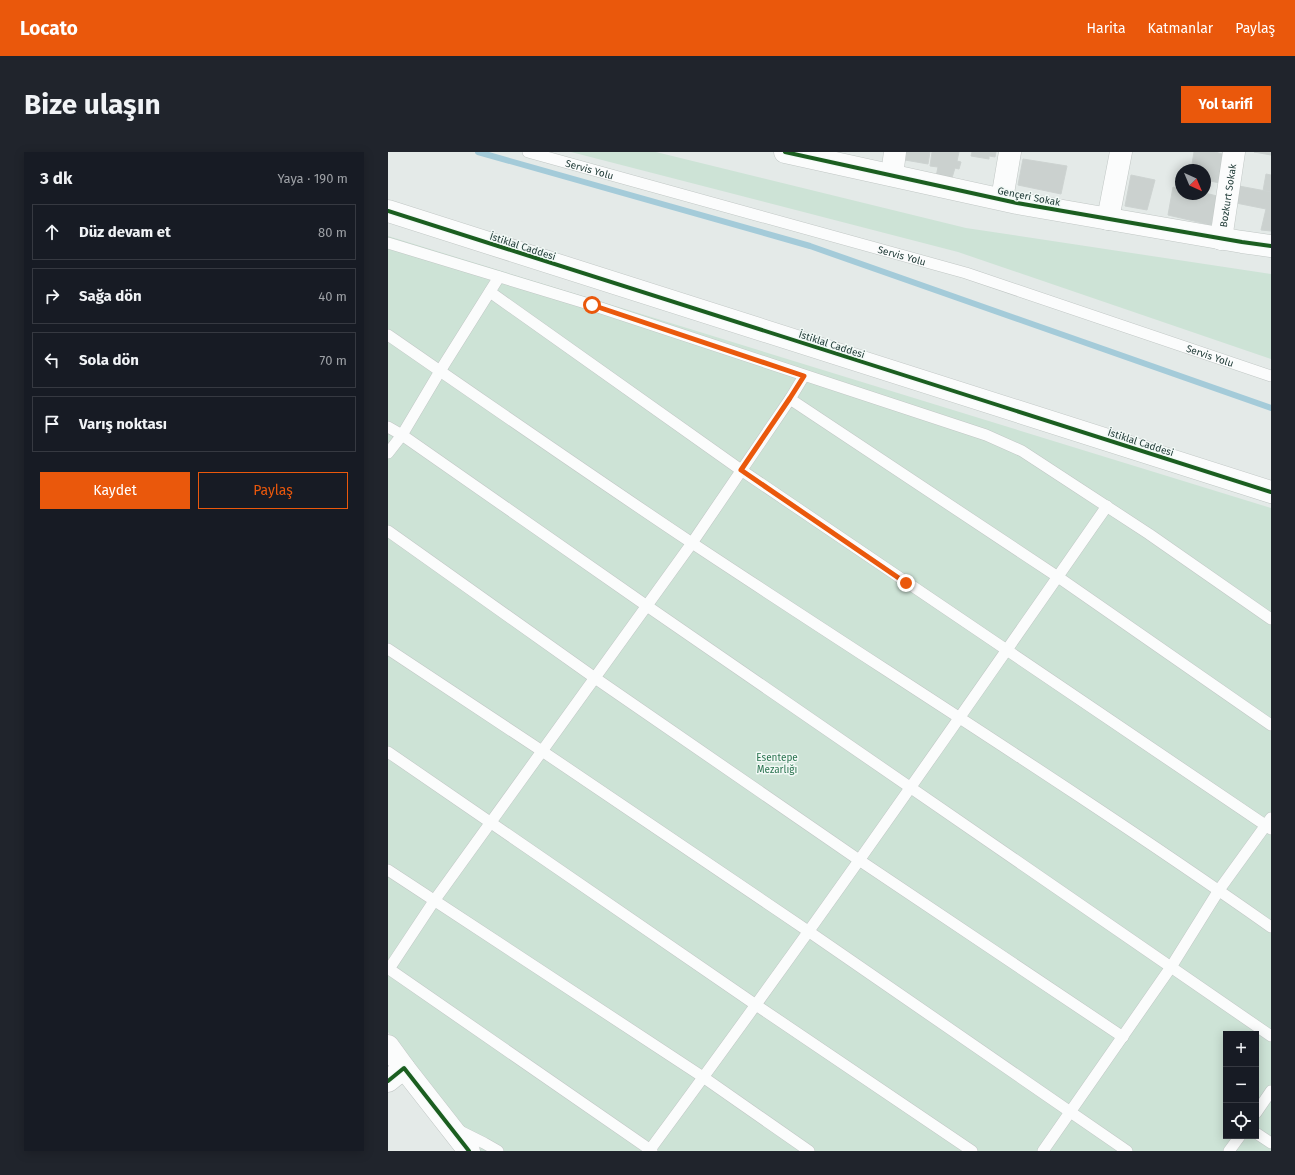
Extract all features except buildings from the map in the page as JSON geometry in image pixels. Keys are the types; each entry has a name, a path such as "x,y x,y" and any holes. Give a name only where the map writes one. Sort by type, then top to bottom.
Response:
{"street":[{"name":"Gençeri Sokak","path":"785,152 1002,199 1108,219 1271,246"},
{"path":"892,175 895,152"},
{"path":"1002,199 1010,152"},
{"path":"1108,219 1121,152"},
{"name":"Bozkurt Sokak","path":"1221,238 1234,152"},
{"name":"İstiklal Caddesi","path":"388,211 1271,492"},
{"path":"388,1046 396,1074 452,1128 469,1151"}],"lane":[{"name":"Servis Yolu","path":"528,152 966,273 1271,376"},
{"path":"388,243 592,305 986,435 1022,451 1107,506 1271,619"},
{"path":"388,453 402,435 499,277"},
{"path":"490,292 741,470 906,583 1269,824 1219,890 1171,968 1043,1151"},
{"path":"388,335 503,416 692,543 960,718 1219,890 1271,927"},
{"path":"804,376 692,543 490,822 434,901 389,969 650,1151 756,1006 960,718 1107,506"},
{"path":"790,398 1058,577 1271,725"},
{"path":"388,426 1271,1036"},
{"path":"388,531 594,678 859,860 1123,1037"},
{"path":"388,649 808,931 1127,1151"},
{"path":"388,752 756,1006 972,1151"},
{"path":"388,870 703,1077 809,1151"},
{"path":"1259,1109 1271,1091"},
{"path":"452,1128 484,1142 498,1151"},
{"path":"1259,1135 1271,1143"},
{"path":"1229,1151 1238,1139"}],"green space":[{"path":"571,152 656,152 966,228 1271,274 1271,359 958,252"},
{"name":"Esentepe Mezarlığı","path":"388,236 1271,508 1271,1151 477,1151 388,1032"}],"waterway":[{"path":"478,152 810,246 1271,408"}],"cycle path":[{"path":"785,152 1017,203 1271,246"},
{"path":"388,211 1271,492"},
{"path":"388,1081 404,1068 469,1151"}],"route":[{"path":"592,305 804,376 741,470 906,583"}]}
